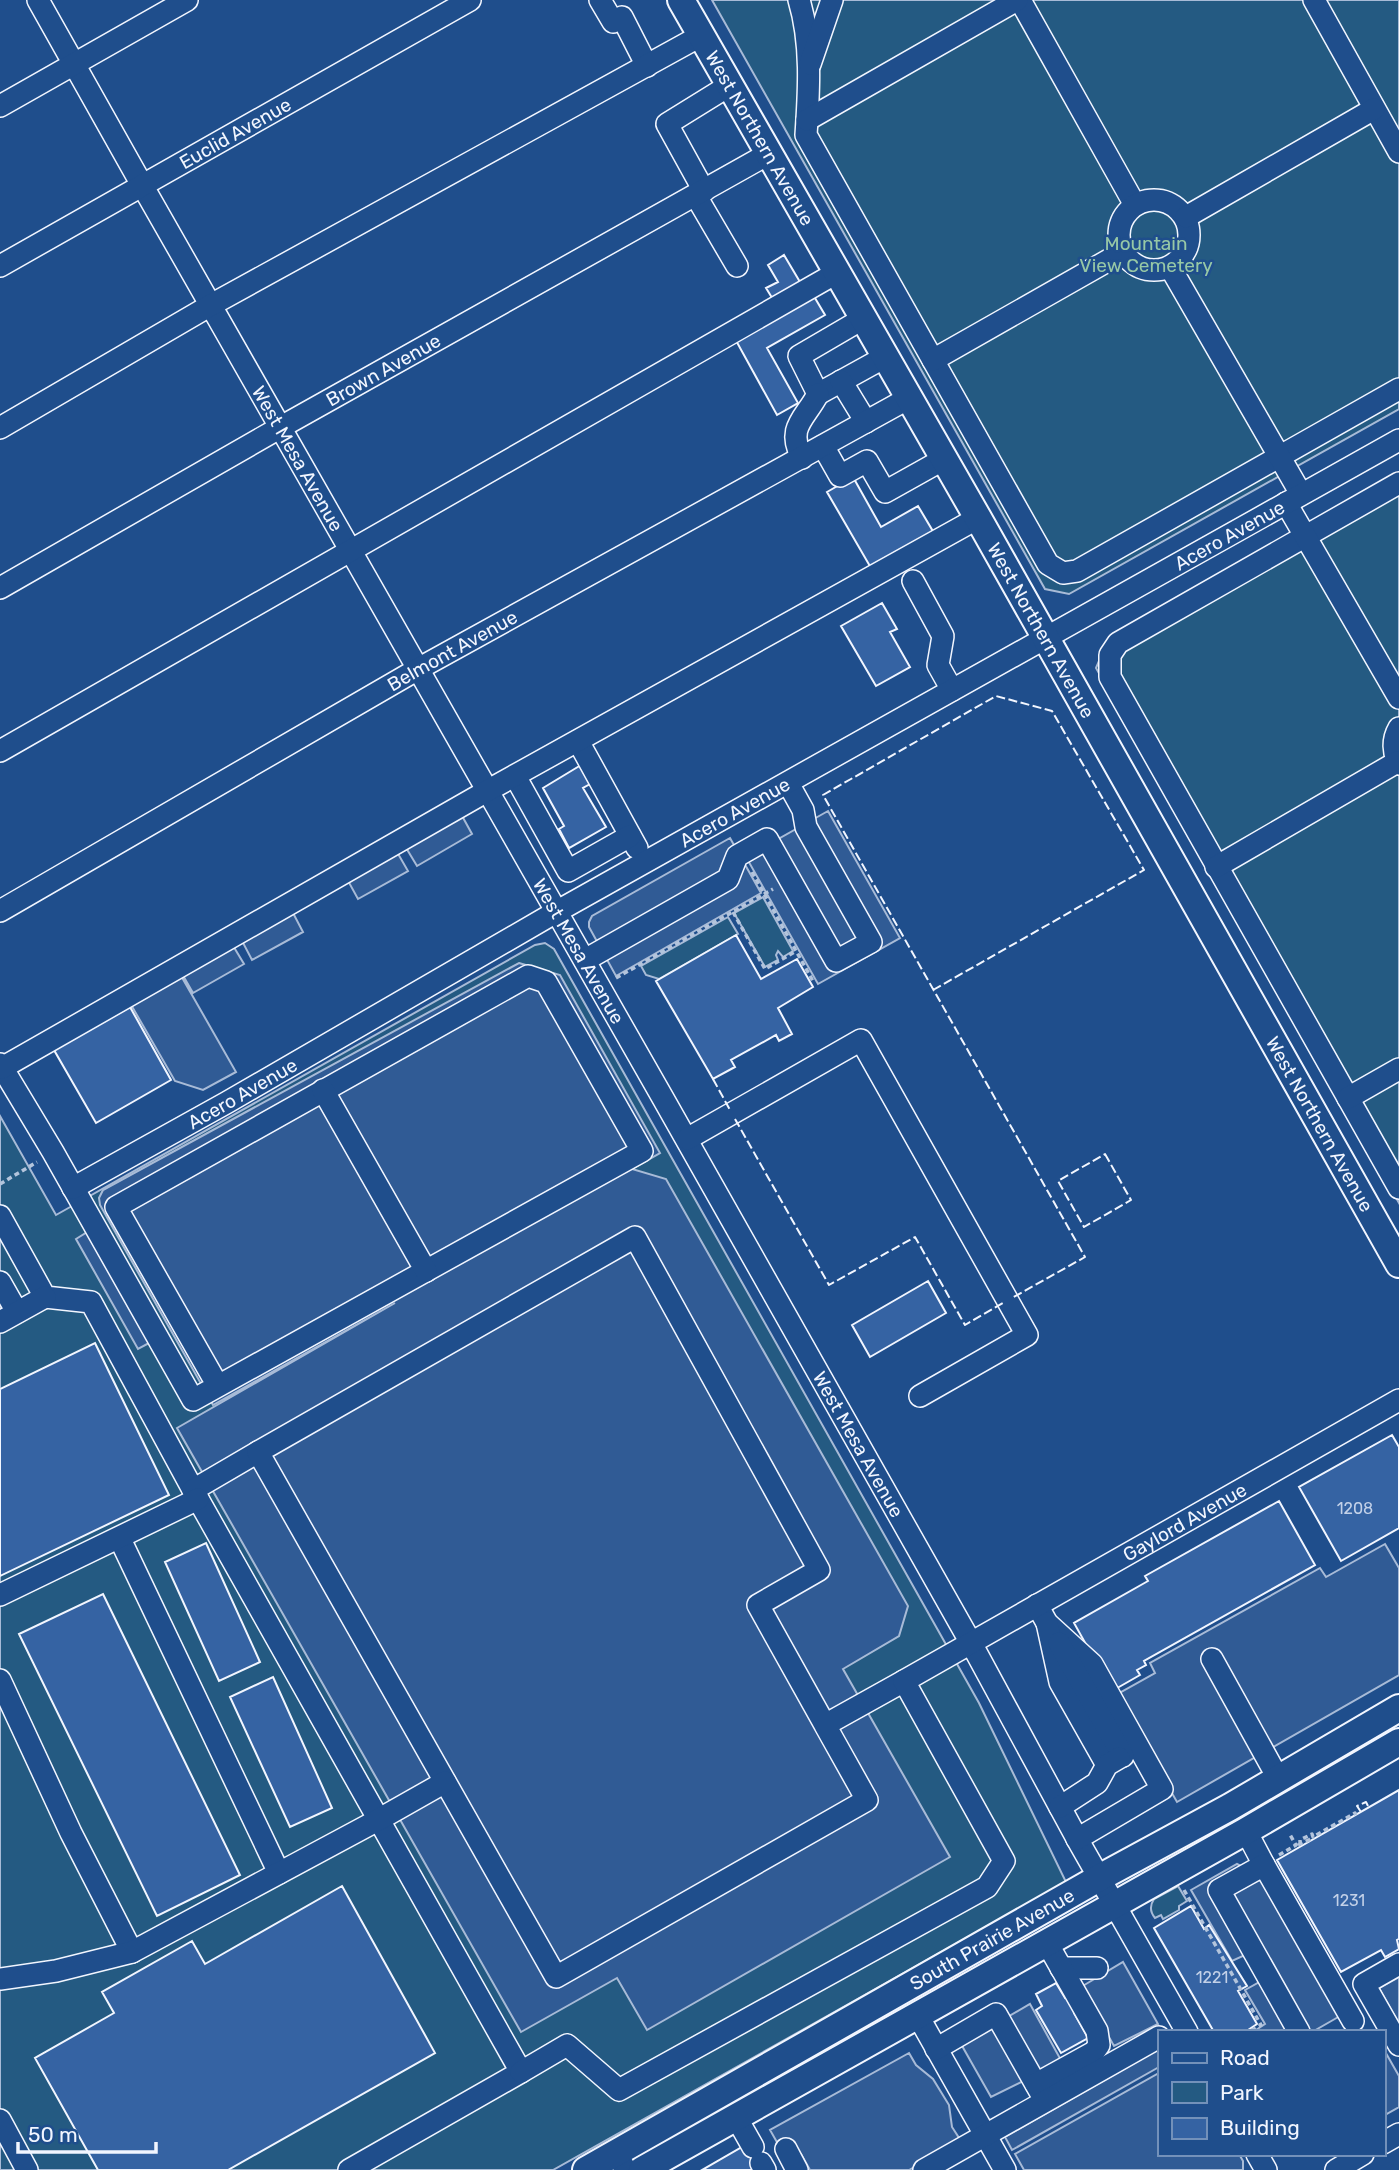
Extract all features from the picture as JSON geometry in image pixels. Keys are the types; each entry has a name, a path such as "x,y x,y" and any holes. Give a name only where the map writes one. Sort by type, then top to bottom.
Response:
{"main road":[{"name":"West Northern Avenue","path":"681,0 886,356 1399,1264"},
{"name":"South Prairie Avenue","path":"586,2170 621,2162 1099,1878 1399,1708"},
{"name":"South Prairie Avenue","path":"642,2170 1246,1832 1399,1742"}],"street":[{"name":"West Mesa Avenue","path":"38,0 556,912 593,956 687,1139 971,1643 1115,1904 1180,2029"},
{"path":"0,106 187,0"},
{"name":"Euclid Avenue","path":"0,266 470,0"},
{"path":"600,0 613,22 622,17 647,66"},
{"path":"799,0 808,69 806,135 1048,564 1063,573 1077,571 1399,389"},
{"path":"808,69 832,0"},
{"path":"807,120 1019,0 1135,205"},
{"path":"1314,0 1399,152"},
{"path":"0,428 211,305 702,35"},
{"path":"730,85 667,124 737,265"},
{"path":"1186,216 1374,108"},
{"name":"Brown Avenue","path":"0,589 281,427 770,153"},
{"path":"1148,200 1161,200 1174,205 1186,216 1190,236 1187,249 1180,260 1170,267 1153,271 1142,269 1123,252 1119,241 1120,227 1125,215 1135,205 1148,200"},
{"path":"933,360 1123,252"},
{"path":"1170,267 1280,457 1305,536 1399,698"},
{"path":"0,751 838,272"},
{"path":"818,394 799,356 864,318"},
{"path":"802,458 795,445 798,422 818,394 886,356"},
{"path":"841,381 866,422"},
{"name":"Belmont Avenue","path":"0,911 418,669 909,398"},
{"name":"Acero Avenue","path":"73,1188 556,912 1399,440"},
{"path":"823,446 840,476 867,461 885,492 944,459"},
{"path":"1399,483 1118,643 1110,654 1110,677 1399,1188"},
{"path":"218,1386 116,1207 528,976 546,982 642,1151 193,1400 1,1066 978,518"},
{"path":"913,581 943,636 938,665 952,690"},
{"path":"1216,867 1398,763 1394,742 1399,728"},
{"path":"578,741 645,862"},
{"path":"515,776 568,871 630,835"},
{"path":"593,956 728,880 737,856 767,839 836,961 871,942 806,827 803,810 788,783"},
{"path":"687,1139 861,1040 1027,1335 920,1396"},
{"path":"1348,1098 1399,1069"},
{"path":"323,1090 426,1271"},
{"path":"0,1216 46,1297"},
{"path":"0,1595 120,1539 196,1495 258,1452 635,1237 819,1570 758,1605 867,1800 556,1978 258,1452"},
{"path":"0,1282 9,1317 46,1297 91,1302 196,1495 521,2072"},
{"name":"Gaylord Avenue","path":"825,1725 971,1643 1042,1614 1399,1400"},
{"path":"120,1539 279,1873"},
{"path":"1042,1614 1092,1664 1123,1756"},
{"path":"1042,1614 1060,1682 1123,1756 1163,1789 1077,1839"},
{"path":"1212,1659 1278,1778"},
{"path":"0,1680 71,1833 132,1952"},
{"path":"349,2170 567,2045 619,2090 987,1887 1004,1861 904,1681"},
{"path":"1060,1807 1097,1783 1123,1756"},
{"path":"0,1979 56,1970 132,1952 445,1782"},
{"path":"1246,1832 1269,1861 1343,2026 1378,2007"},
{"path":"1269,1861 1219,1890 1299,2030"},
{"path":"924,2170 985,2135 1094,2052 1099,2045 1097,2031 1047,1943"},
{"path":"1399,1964 1364,1984 1399,2045"},
{"path":"1061,1968 1097,1968"},
{"path":"936,2049 996,2014 1041,2093"},
{"path":"918,2016 1005,2170"},
{"path":"1041,2093 1158,2037"},
{"path":"736,2117 760,2160"},
{"path":"0,2120 27,2170"},
{"path":"786,2149 797,2170"},
{"path":"1336,2170 1360,2156"}],"path":[{"path":"741,853 814,983"},
{"path":"593,956 616,978 790,880"},
{"path":"733,912 768,975"},
{"path":"765,969 796,951"},
{"path":"0,1184 52,1152"},
{"path":"1298,1845 1300,1840 1312,1834 1313,1837 1355,1813 1356,1815"},
{"path":"1286,1828 1298,1845"},
{"path":"1269,1861 1311,1840"},
{"path":"1180,1882 1261,2025 1252,2030"}],"green space":[{"name":"Mountain View Cemetery","path":"712,0 1399,0 1399,409 1069,594 1045,589"},
{"path":"1399,474 1399,1203 1096,668 1108,640"},
{"path":"763,897 793,951 783,957 778,951 778,960 765,967 734,913"},
{"path":"728,917 738,934 659,979 646,975 641,966"},
{"path":"545,943 554,949 979,1703 1066,1882 553,2170 0,2170 0,1116 56,1215 535,945"},
{"path":"1178,1886 1187,1901 1179,1906 1179,1910 1163,1919 1161,1915 1155,1918 1151,1909 1154,1899"}],"shaded area":[{"path":"828,811 900,938 818,984 746,857"},
{"path":"461,814 472,834 417,866 405,846"},
{"path":"730,838 761,893 616,976 589,927 592,916"},
{"path":"397,852 408,871 358,899 347,879"},
{"path":"292,911 303,932 252,960 241,939"},
{"path":"232,944 244,964 193,993 181,972"},
{"path":"519,963 560,975 660,1153 632,1169 666,1179 908,1606 899,1636 843,1669 950,1857 647,2030 617,1978 521,2032 177,1428 395,1303 213,1405 100,1205 99,1198 103,1190"},
{"path":"180,974 236,1072 203,1090 175,1081 130,1003"},
{"path":"89,1231 151,1342 138,1349 76,1239"},
{"path":"1385,1544 1399,1568 1399,1675 1177,1802 1116,1695 1155,1673 1150,1663 1320,1568 1326,1577"},
{"path":"1237,1864 1260,1876 1340,2016 1316,2030 1256,2030 1265,2024 1245,1990 1261,1981 1247,1954 1232,1961 1191,1890"},
{"path":"1123,1962 1158,2024 1114,2046 1081,1987"},
{"path":"1399,1977 1399,2024 1379,1988"},
{"path":"1030,2004 1062,2062 991,2097 961,2044"},
{"path":"1158,2050 1158,2068 1012,2150 1005,2137"},
{"path":"1385,2052 1399,2076 1399,2107 1385,2115"},
{"path":"909,2053 916,2065 933,2079 949,2105 952,2127 961,2141 909,2170 810,2170 801,2154 778,2144 770,2130"},
{"path":"1158,2074 1158,2156 1240,2156 1243,2170 1024,2170 1015,2154"}],"building":[{"path":"784,255 800,282 774,301 766,288 778,282 768,265"},
{"path":"812,293 825,315 767,348 798,403 777,415 734,337"},
{"path":"853,477 881,527 918,506 934,533 871,568 827,492"},
{"path":"882,603 897,629 890,632 910,667 876,686 841,626"},
{"path":"581,765 592,783 583,788 606,827 569,848 559,829 564,826 543,788"},
{"path":"736,935 761,979 797,959 813,987 778,1008 792,1034 779,1041 776,1035 731,1060 735,1067 713,1079 656,981"},
{"path":"130,1007 171,1080 96,1123 54,1050"},
{"path":"928,1281 946,1313 870,1357 852,1325"},
{"path":"95,1343 169,1495 0,1576 0,1389"},
{"path":"1392,1435 1399,1447 1399,1528 1341,1561 1299,1487"},
{"path":"1279,1501 1315,1565 1144,1661 1146,1665 1137,1670 1140,1675 1112,1691 1074,1623 1148,1581 1145,1576"},
{"path":"206,1543 260,1662 219,1681 165,1562"},
{"path":"103,1594 240,1875 157,1916 19,1634"},
{"path":"273,1677 332,1808 290,1827 230,1697"},
{"path":"1399,1790 1399,1949 1385,1957 1381,1950 1341,1972 1277,1860"},
{"path":"342,1886 435,2053 228,2170 98,2170 35,2058 114,2013 102,1992 192,1941 205,1964"},
{"path":"1191,1906 1204,1929 1209,1925 1247,1986 1238,1991 1257,2024 1248,2030 1213,2030 1154,1928"},
{"path":"1056,1983 1065,1998 1070,1995 1078,2010 1074,2013 1088,2038 1061,2053 1036,2010 1042,2006 1036,1994"},
{"path":"758,2143 767,2160 755,2170 702,2170 742,2147"}],"fence":[{"path":"933,990 1144,870 1052,711 996,696 823,795 1085,1257 1012,1298"},
{"path":"713,1079 730,1110"},
{"path":"735,1119 829,1285 915,1237 965,1325 1003,1303"},
{"path":"1105,1154 1131,1200 1084,1227 1058,1181 1105,1154"},
{"path":"1361,1812 1357,1806 1366,1802 1369,1808"}]}
